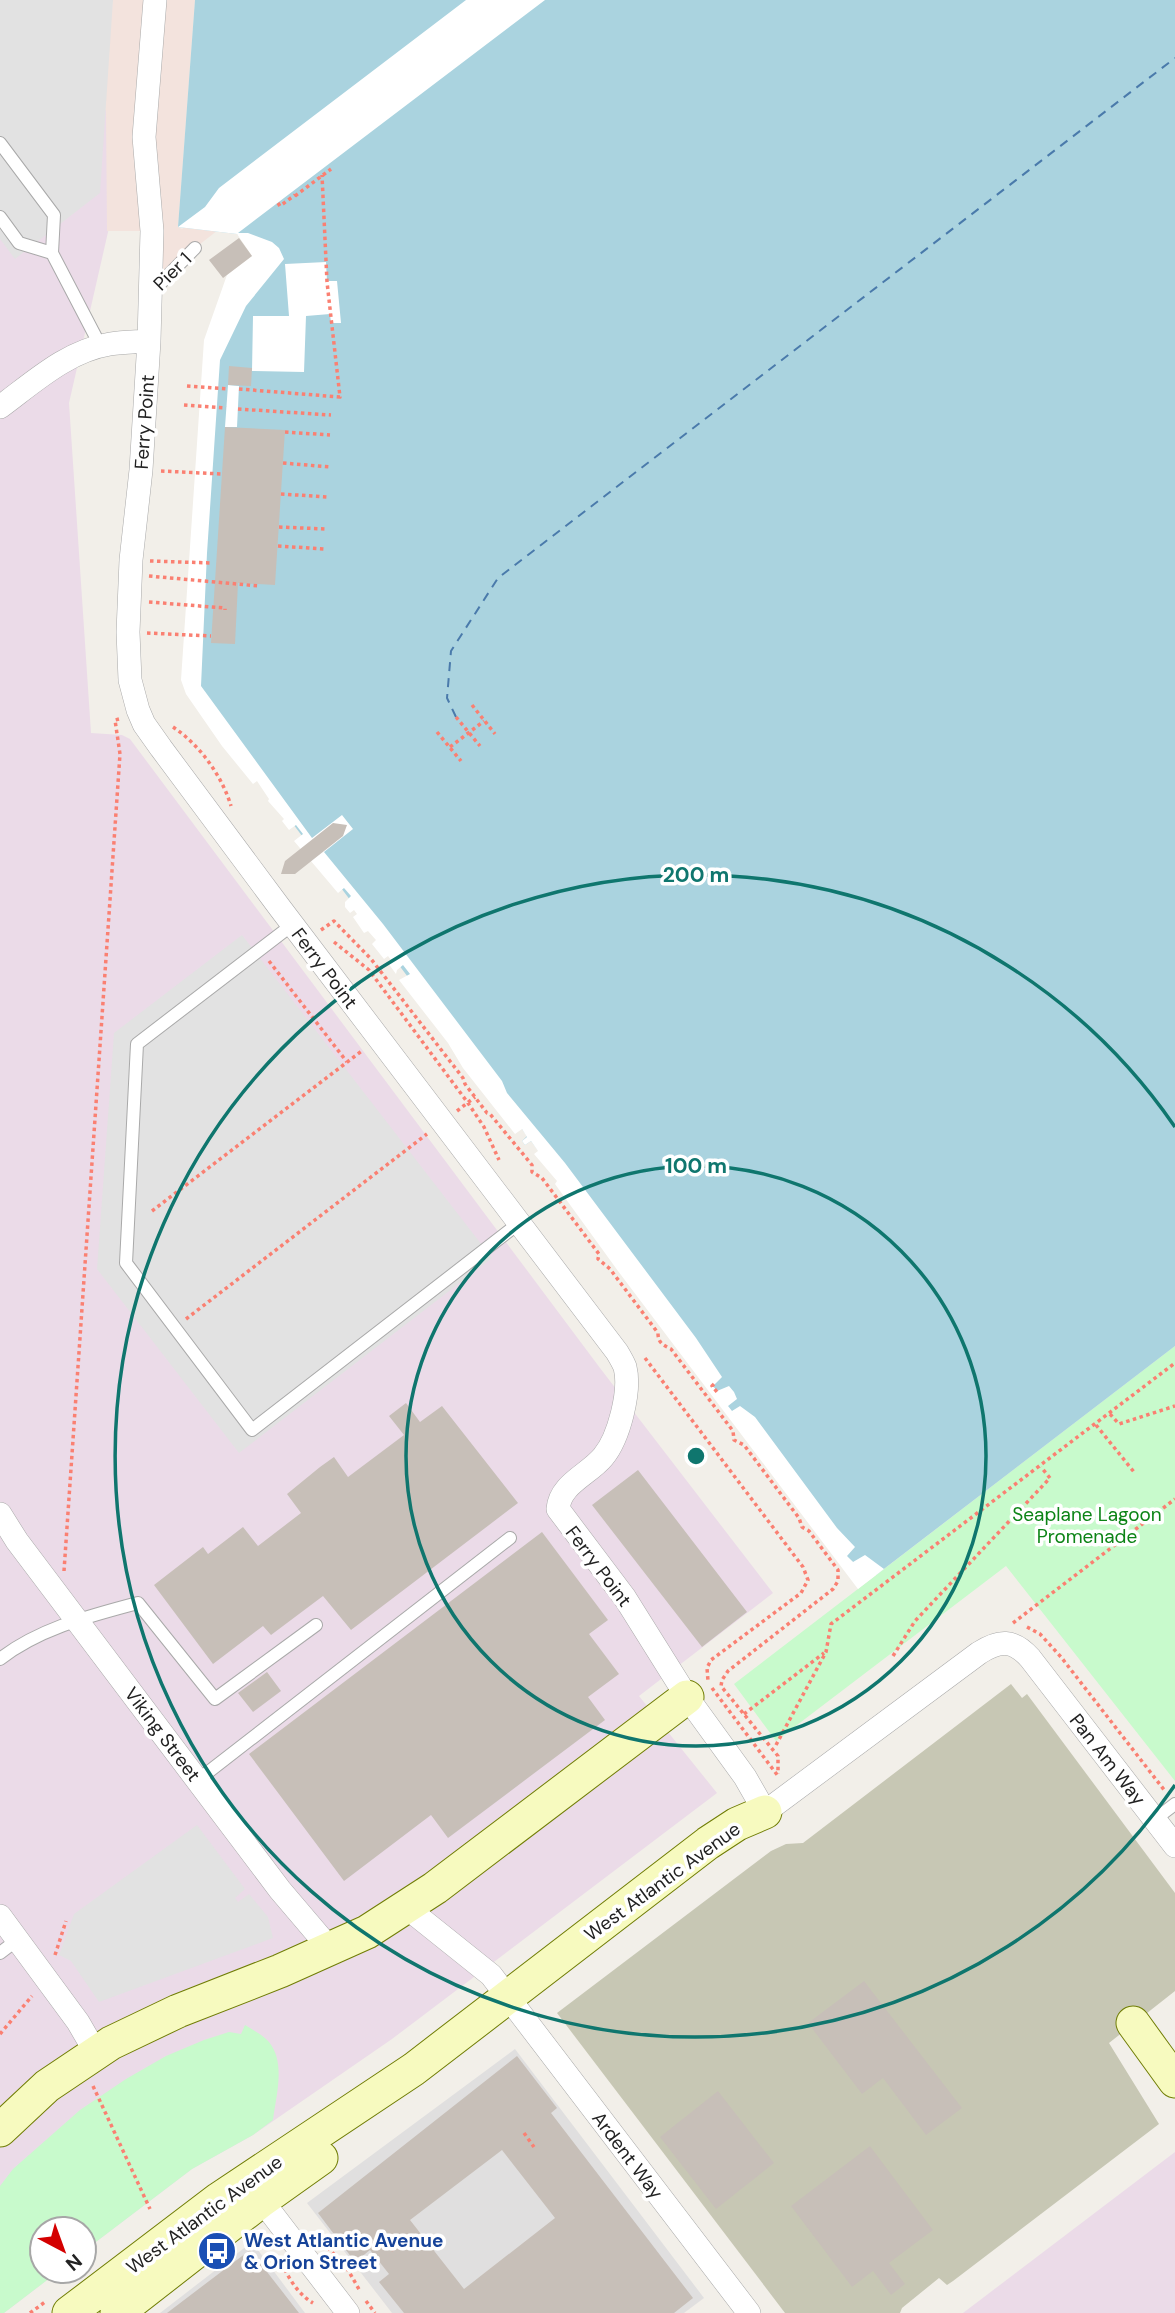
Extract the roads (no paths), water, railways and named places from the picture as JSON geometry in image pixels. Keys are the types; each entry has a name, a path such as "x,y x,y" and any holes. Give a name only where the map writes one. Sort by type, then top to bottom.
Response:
{"street":[{"name":"Ferry Point","path":"155,0 144,137 152,231 149,341 141,470 130,568 128,632 130,680 144,724 625,1366 623,1413 615,1436 604,1457 559,1499 558,1510 625,1598 687,1697 745,1777 765,1812"},
{"path":"0,407 59,363 84,351 149,341"},
{"name":"Viking Street","path":"0,1514 17,1541 281,1890 331,1950"},
{"name":"Pan Am Way","path":"765,1812 992,1644 1007,1643 1020,1647 1040,1671 1175,1846"},
{"path":"0,2130 47,2086 88,2058 178,2011 331,1950 367,1932 406,1907 687,1697"},
{"name":"West Atlantic Avenue","path":"117,2313 254,2190 414,2069 514,2004 708,1843 737,1824 765,1812"},
{"name":"Ardent Way","path":"406,1907 485,1969 514,2004 737,2309"},
{"path":"0,1916 9,1947 78,2022 88,2058"},
{"path":"1133,2023 1175,2081"},
{"path":"254,2190 348,2313"},
{"name":"West Atlantic Avenue","path":"69,2313 219,2199 254,2190"}],"lane":[{"path":"0,143 54,215 52,253 101,347"},
{"path":"0,217 19,243 52,253"},
{"name":"Pier 1","path":"149,295 195,248"},
{"path":"292,925 137,1044 126,1263 253,1430 518,1224"},
{"path":"198,1780 510,1538"},
{"path":"0,1659 19,1645 78,1619 138,1604 215,1699 316,1625"},
{"path":"1154,1820 1175,1804"}],"water":[{"path":"195,0 1175,0 1175,1346 876,1575 846,1556 734,1410 732,1412 712,1386 714,1384 531,1141 525,1145 522,1141 527,1136 522,1129 191,688 215,330 266,258 237,234 178,227"}],"place":[{"name":"West Atlantic Avenue & Orion Street","path":"217,2251"}],"park label":[{"name":"Seaplane Lagoon Promenade","path":"1087,1525"}]}
